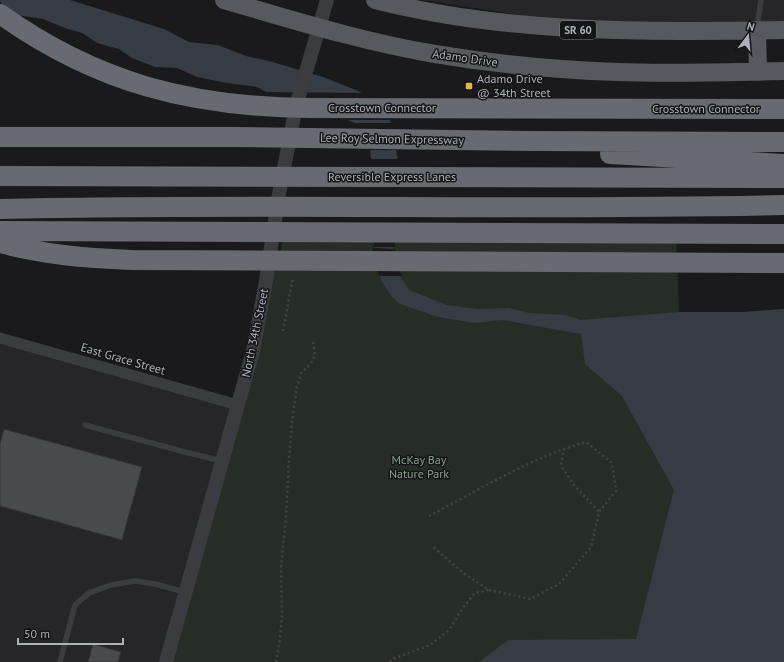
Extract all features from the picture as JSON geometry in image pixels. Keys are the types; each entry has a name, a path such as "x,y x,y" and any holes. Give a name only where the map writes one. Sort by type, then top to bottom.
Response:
{"highway":[{"name":"Crosstown Connector","path":"0,14 49,46 84,64 127,81 177,95 230,104 277,108 784,109"},
{"path":"0,123 110,137"},
{"name":"Lee Roy Selmon Expressway","path":"0,137 234,137 429,140 784,142"},
{"path":"429,140 646,156 784,164"},
{"name":"Reversible Express Lanes","path":"0,176 784,178"},
{"path":"0,209 212,206 428,208 697,207 784,205"},
{"path":"0,230 784,234"},
{"path":"0,243 42,253 64,256 132,260 784,263"}],"main road":[{"name":"Adamo Drive","path":"224,0 389,45 434,54 528,66 619,72 784,71"},
{"name":"SR 60","path":"375,0 478,20 562,29 663,32 784,30"},
{"path":"757,31 758,72"}],"street":[{"name":"North 34th Street","path":"166,662 253,350 266,281 279,194 296,106 327,0"},
{"name":"East Grace Street","path":"0,338 238,405"}],"lane":[{"path":"757,31 761,0"},
{"path":"85,425 185,452 222,460"},
{"path":"60,662 75,605 89,593 111,585 136,581 186,592"}],"path":[{"path":"283,331 294,273"},
{"path":"276,662 281,624 281,567 292,421 297,386 301,373 311,363 315,355 313,342"},
{"path":"429,516 523,467 564,448 586,442 612,463 616,491 599,512 591,547 559,584 530,599 489,590 466,575 432,546"},
{"path":"564,448 561,465 573,484 599,512"},
{"path":"390,662 393,659 430,645 449,630 462,609 475,593 489,590"}],"shaded area":[{"path":"0,0 70,0 164,29 189,42 218,45 246,56 269,61 323,77 372,98 386,113 393,126 398,162 391,235 396,270 409,290 447,305 477,309 509,308 529,313 566,315 580,320 679,312 742,312 784,309 784,662 479,662 508,640 636,639 674,490 622,396 585,364 581,334 502,320 475,323 438,317 400,304 391,296 382,282 373,254 377,241 374,168 371,158 369,139 359,125 341,117 272,95 257,87 197,77 177,68 155,67 132,58 119,49 97,43 82,33 43,19 5,13"},
{"path":"424,0 784,0 784,24 557,21"},
{"path":"0,340 240,408 159,662 0,662"}],"green space":[{"name":"McKay Bay Nature Park","path":"287,229 676,233 679,312 742,312 784,309 784,662 158,662"}],"pier":[{"path":"263,92 366,93 374,97 388,112 392,120 342,120 314,107 271,97"},
{"path":"349,123 394,123 398,150 368,150 368,140 357,127"},
{"path":"370,159 399,159 399,190 393,235 395,247 373,247 375,240 374,218 376,206"},
{"path":"373,248 395,249 398,269 403,276 379,276 371,254"}],"building":[{"path":"4,429 142,467 122,540 0,506 0,444"},
{"path":"93,644 121,652 118,662 88,662"}],"place":[{"name":"Adamo Drive @ 34th Street","path":"469,86"}]}
